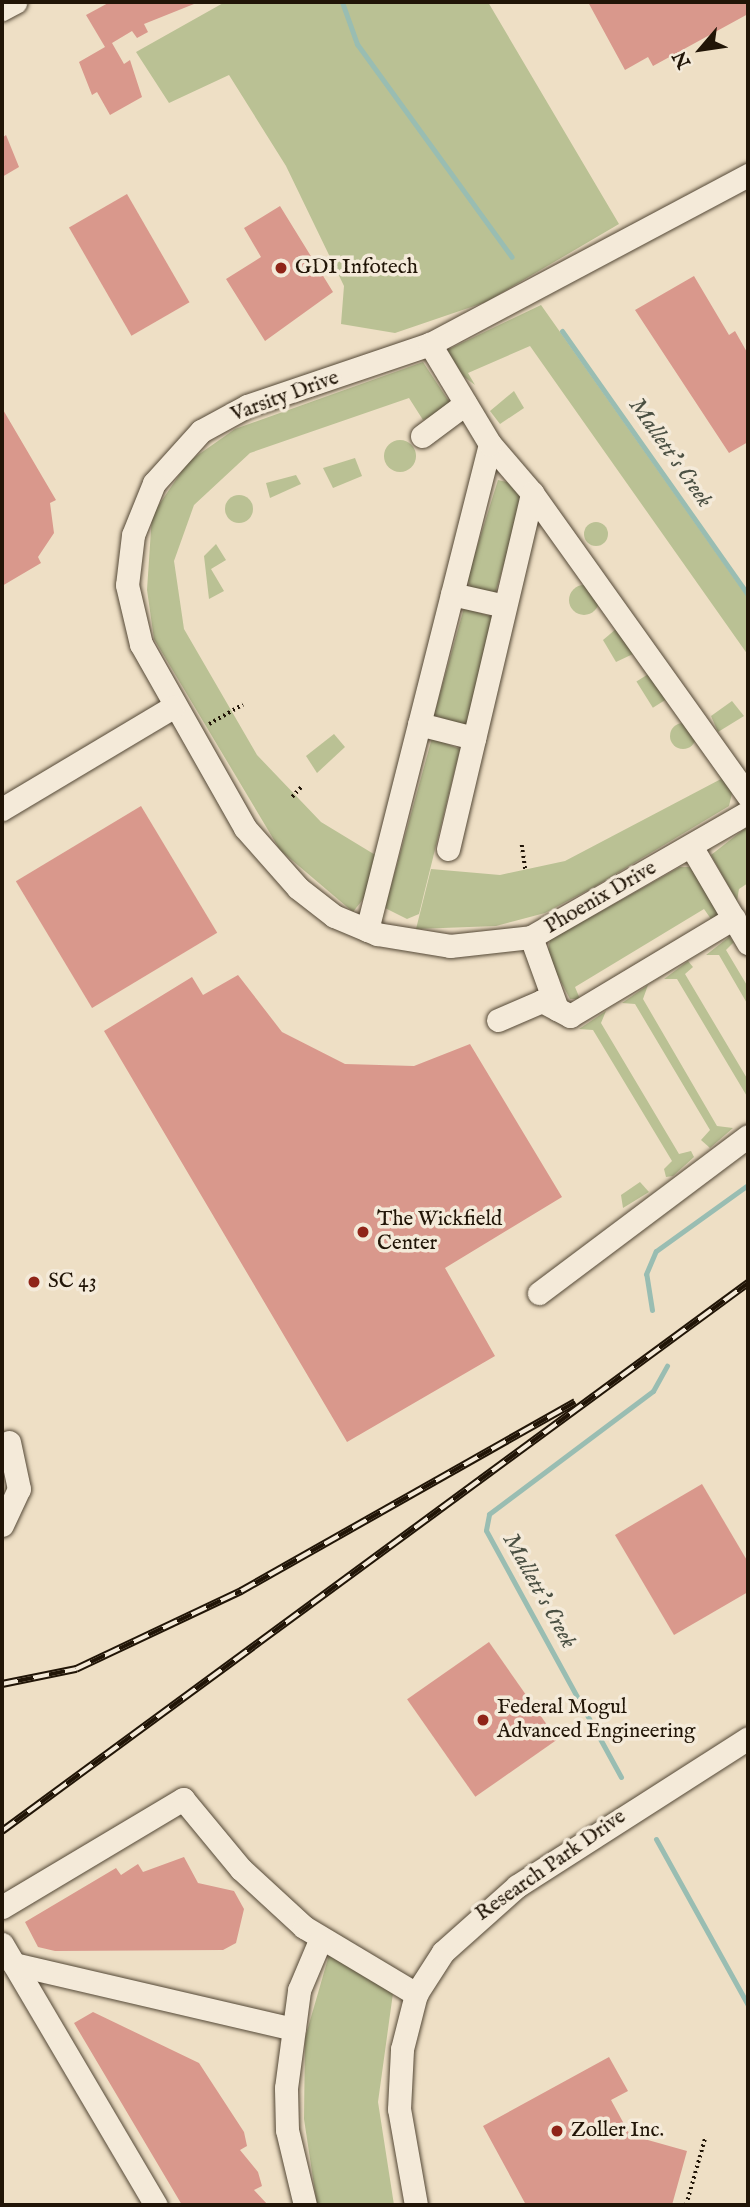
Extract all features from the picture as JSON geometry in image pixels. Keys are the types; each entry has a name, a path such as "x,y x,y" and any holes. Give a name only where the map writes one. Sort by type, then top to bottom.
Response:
{"street":[{"path":"2,9 15,2"},
{"name":"Varsity Drive","path":"173,707 141,644 127,585 133,535 154,483 201,431 247,406 430,344 748,175"},
{"path":"430,344 490,444 532,493 748,796"},
{"path":"422,436 465,404"},
{"path":"367,930 490,444"},
{"path":"448,849 532,493"},
{"path":"452,594 505,606"},
{"path":"2,809 173,707"},
{"name":"Phoenix Drive","path":"173,707 268,860 334,916 367,930 450,946 531,937 748,812"},
{"path":"419,724 474,738"},
{"path":"691,846 748,943"},
{"path":"498,1020 542,1001 570,1016 734,918"},
{"path":"531,937 557,1009"},
{"path":"539,1293 748,1136"},
{"path":"2,1525 19,1489 9,1442"},
{"name":"Research Park Drive","path":"416,2205 399,2109 402,2049 416,1994 443,1952 477,1917 748,1738"},
{"path":"2,1907 183,1799 241,1869 321,1938 416,1994"},
{"path":"306,2205 287,2130 299,1990 321,1938"},
{"path":"2,1944 156,2205"},
{"path":"14,1964 294,2029"}],"path":[{"path":"205,727 243,704"},
{"path":"292,797 303,785"},
{"path":"522,845 526,872"},
{"path":"687,2205 705,2138"}],"green space":[{"path":"225,2 488,2 619,224 486,302 395,333 341,324 344,286 286,166 229,75 169,103 136,52"},
{"path":"541,305 748,598 748,655 530,346 468,373 475,385 455,370 447,350"},
{"path":"423,362 452,406 423,420 409,398 250,453 194,505 174,561 184,629 257,755 321,822 377,856 367,894 353,912 280,850 154,639 147,590 152,515 188,462 235,429"},
{"path":"514,391 524,408 500,424 490,411"},
{"path":"400,440 411,445 416,456 411,467 400,472 389,467 384,456 389,445"},
{"path":"355,458 362,476 333,488 323,468"},
{"path":"296,475 301,484 270,498 266,483"},
{"path":"498,480 515,484 524,496 495,594 471,588 467,579"},
{"path":"239,495 249,499 253,509 249,519 239,523 229,519 225,509 229,499"},
{"path":"596,522 605,525 608,534 605,543 596,546 587,543 584,534 587,525"},
{"path":"216,544 226,560 211,569 224,591 209,599 204,556"},
{"path":"584,585 590,586 598,594 598,606 590,614 584,615 578,614 570,606 569,600 570,594 578,586"},
{"path":"464,608 493,617 466,727 434,715"},
{"path":"616,629 633,654 616,662 603,640"},
{"path":"650,673 666,699 653,708 636,681"},
{"path":"732,701 744,716 718,732 711,716"},
{"path":"683,723 692,727 696,736 692,745 683,749 674,745 670,736 674,727"},
{"path":"334,734 345,747 317,773 306,756"},
{"path":"432,738 460,749 419,914 407,919 385,908"},
{"path":"713,763 733,789 729,806 594,887 545,913 496,926 416,929 431,869 500,875 565,861 721,779"},
{"path":"748,826 748,883 739,889 737,901 711,855"},
{"path":"680,867 690,867 721,914 711,919 704,909 575,987 580,999 570,999 547,955 550,940"},
{"path":"729,937 734,942 726,950 748,987 748,1005 719,955 706,955"},
{"path":"688,961 693,967 685,974 748,1080 748,1098 677,979 664,979"},
{"path":"648,985 643,999 717,1126 733,1128 710,1148 701,1140 710,1130 635,1004 622,1003"},
{"path":"606,1011 601,1023 679,1154 691,1151 694,1157 673,1176 666,1177 664,1169 672,1161 593,1030 579,1029"},
{"path":"640,1182 649,1192 623,1208 621,1195"},
{"path":"329,1955 393,1993 378,2102 394,2205 317,2205 304,2119 305,2038"}],"building":[{"path":"110,2 199,2 144,24 148,32 137,38 132,31 112,43 124,64 130,60 142,97 110,115 97,92 92,95 79,62 105,47 86,15"},
{"path":"588,2 748,2 748,14 653,66 648,57 625,70"},
{"path":"6,135 19,167 2,177 2,138"},
{"path":"127,194 190,302 131,336 69,228"},
{"name":"GDI Infotech","path":"280,206 333,292 265,341 226,279 261,257 244,228"},
{"path":"694,276 729,335 735,331 748,354 748,442 729,453 635,310"},
{"path":"2,408 56,500 50,503 54,533 38,557 41,563 2,586"},
{"path":"141,806 217,933 92,1008 16,881"},
{"name":"The Wickfield Center","path":"238,975 282,1032 345,1064 414,1066 470,1044 562,1197 445,1268 495,1356 347,1442 104,1031 192,977 203,995"},
{"path":"702,1484 748,1562 748,1592 674,1635 615,1535"},
{"name":"Federal Mogul Advanced Engineering","path":"489,1642 557,1739 475,1797 407,1699"},
{"path":"184,1857 198,1883 234,1891 244,1909 236,1943 223,1950 55,1951 38,1947 25,1922 116,1868 121,1875 138,1864 143,1872"},
{"path":"93,2012 199,2063 244,2132 247,2146 240,2150 258,2172 262,2186 254,2190 268,2205 182,2205 74,2023"},
{"name":"Zoller Inc.","path":"609,2057 628,2091 611,2100 630,2135 687,2151 672,2205 526,2205 483,2126"}],"waterway":[{"name":"Mallett's Creek","path":"342,2 357,44 512,257"},
{"name":"Mallett's Creek","path":"562,331 748,595"},
{"name":"Mallett's Creek","path":"652,1310 646,1274 656,1251 748,1185"},
{"name":"Mallett's Creek","path":"621,1777 486,1530 489,1514 653,1391 667,1366"},
{"name":"Mallett's Creek","path":"656,1839 748,2005"}],"railway":[{"path":"2,1831 748,1283"},
{"path":"2,1684 76,1669 241,1591 575,1402"}],"place":[{"name":"GDI Infotech","path":"281,268"},
{"name":"The Wickfield Center","path":"363,1232"},
{"name":"SC 43","path":"34,1282"},
{"name":"Federal Mogul Advanced Engineering","path":"483,1720"},
{"name":"Zoller Inc.","path":"557,2131"}]}
